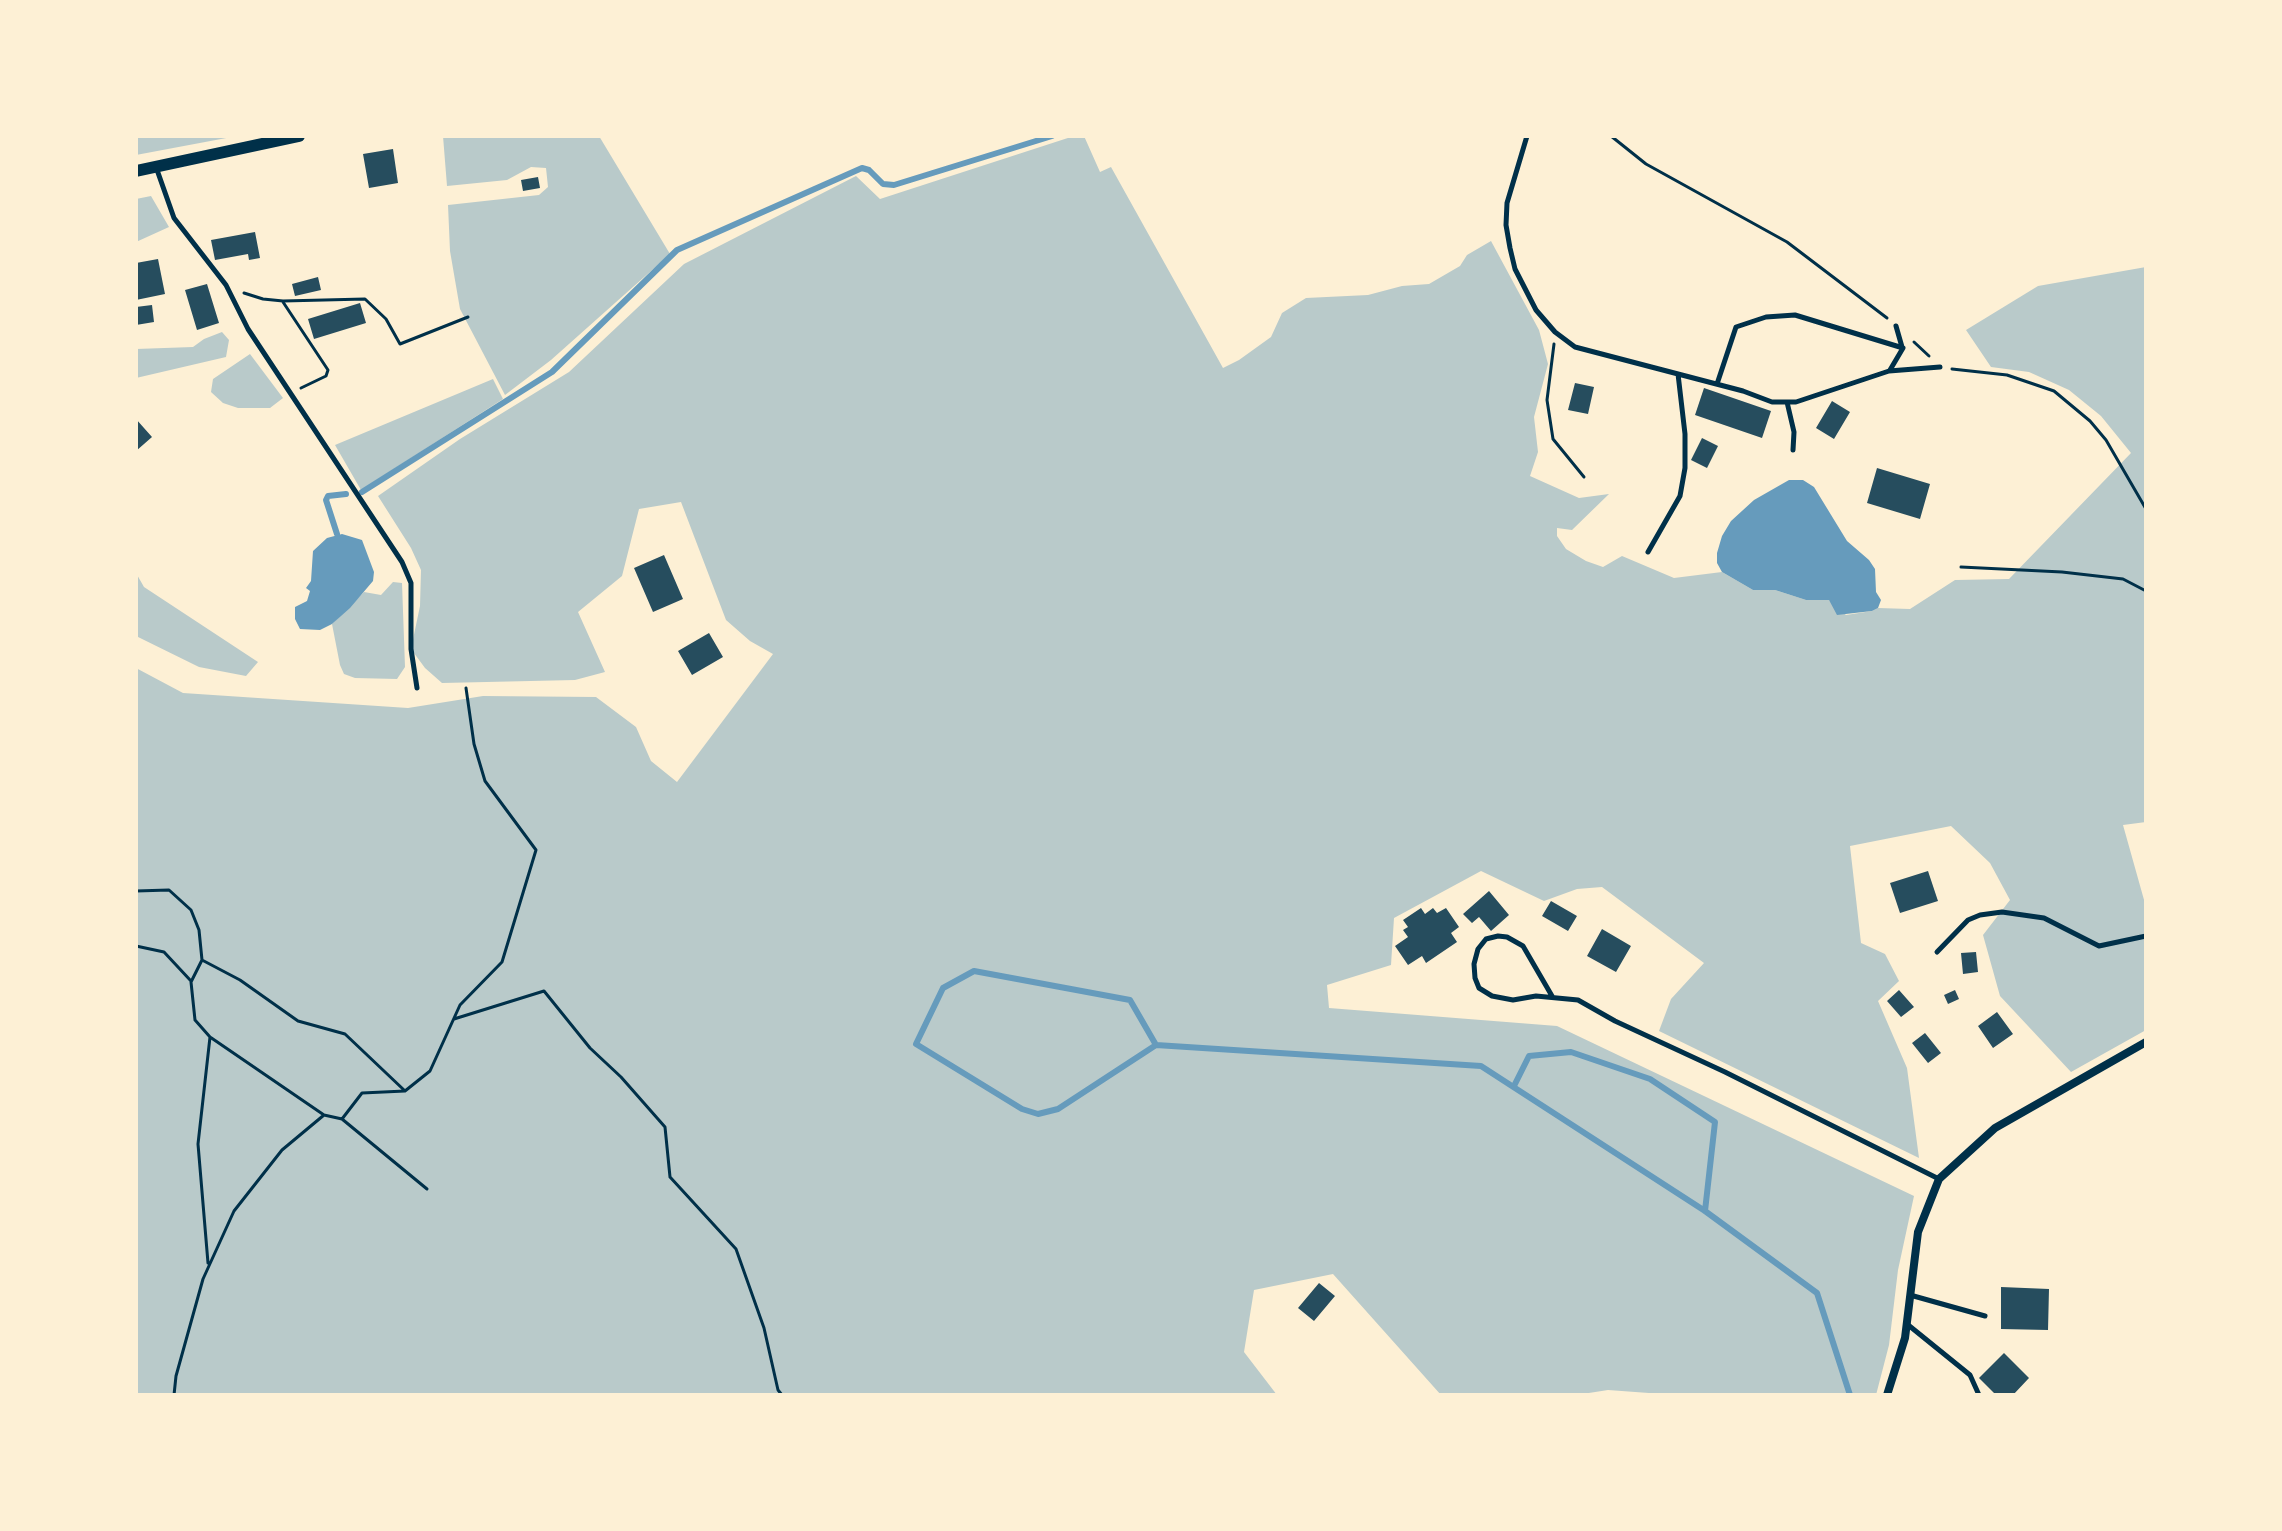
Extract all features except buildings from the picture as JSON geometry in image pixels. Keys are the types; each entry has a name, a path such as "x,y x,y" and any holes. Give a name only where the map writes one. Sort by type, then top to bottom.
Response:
{"street":[{"path":"136,171 299,136"},
{"path":"1887,1395 1905,1338 1918,1232 1939,1179 1995,1128 2146,1042"}],"lane":[{"path":"1527,136 1507,203 1506,225 1515,269 1536,310 1555,332 1575,347 1717,384 1772,402 1823,394 1889,371 1940,367"},
{"path":"156,166 174,218 226,285 248,329 407,572 412,593 411,649 417,688"},
{"path":"1717,384 1736,327 1766,317 1795,315 1903,348"},
{"path":"1889,371 1903,348 1896,326"},
{"path":"1648,552 1680,496 1685,468 1685,434 1678,374"},
{"path":"1787,402 1794,432 1793,450"},
{"path":"1937,952 1968,920 2002,912 2044,918 2099,946 2146,936"},
{"path":"1552,996 1523,946 1507,937 1498,936 1486,939 1478,949 1474,964 1475,978 1479,988 1492,996 1513,1000 1552,996 1578,1000 1939,1179"},
{"path":"1910,1295 1985,1316"},
{"path":"1907,1324 1970,1375 1979,1395"}],"path":[{"path":"226,285 263,299 365,299 386,319 400,344 468,317"},
{"path":"283,301 328,370 326,376 290,393"},
{"path":"1555,332 1547,400 1553,439 1584,477"},
{"path":"1961,567 2062,572 2123,579 2146,591"},
{"path":"342,1119 362,1093 405,1091 430,1071 460,1005 502,962 536,850 485,781 474,744 466,688"},
{"path":"136,891 169,890 191,910 199,930 202,960 191,982 195,1020 210,1037 324,1115 342,1119 427,1189"},
{"path":"136,946 164,952 191,982"},
{"path":"202,960 240,980 298,1021 345,1034 405,1091"},
{"path":"454,1019 544,991 590,1048 621,1077 665,1127 670,1177 736,1249 764,1328 778,1390 782,1395"},
{"path":"208,1267 198,1144 210,1037"},
{"path":"174,1395 176,1376 208,1267 234,1211 282,1150 324,1115"}],"shaded area":[{"path":"136,136 237,136 136,155"},
{"path":"443,136 599,136 670,254 551,360 505,395 460,309 450,251 448,205 539,195 548,187 546,168 531,167 507,180 447,186"},
{"path":"1074,136 1084,136 1100,172 1111,167 1223,368 1271,337 1282,313 1306,298 1368,295 1402,286 1429,284 1460,266 1467,255 1491,241 1539,330 1548,364 1534,417 1538,452 1530,476 1579,498 1609,494 1572,530 1557,528 1557,536 1566,549 1603,567 1622,556 1674,578 1722,572 1753,590 1775,590 1806,600 1829,600 1846,615 1878,608 1910,609 1955,580 2009,579 2131,453 2101,416 2069,390 2029,372 1991,367 1966,330 2038,286 2146,267 2146,822 2123,825 2146,907 2146,1030 2071,1072 2000,996 1983,935 2010,900 1990,863 1951,826 1850,846 1861,943 1885,954 1899,981 1878,1001 1907,1068 1919,1158 1659,1031 1671,999 1704,963 1602,887 1577,889 1544,901 1481,871 1394,918 1391,965 1327,985 1329,1008 1557,1026 1914,1196 1898,1270 1889,1345 1876,1395 1676,1395 1608,1390 1576,1395 1441,1395 1333,1274 1254,1290 1244,1352 1277,1395 136,1395 136,668 183,693 408,708 483,696 596,697 636,727 651,761 677,782 773,654 750,641 726,620 681,502 639,509 622,576 578,612 605,672 575,680 442,683 425,668 411,649 420,606 421,570 411,548 378,496 460,439 569,372 684,264 856,176 880,199"},
{"path":"151,196 169,227 136,242 136,199"},
{"path":"222,332 229,340 226,357 136,378 136,349 193,347"},
{"path":"250,354 283,398 270,408 238,408 223,403 211,392 213,379"},
{"path":"493,379 503,399 361,490 335,445"},
{"path":"136,573 144,587 258,662 246,676 199,667 136,636"},
{"path":"393,582 402,583 405,667 397,679 355,678 344,674 332,624 364,592 381,595"}],"water":[{"path":"1789,480 1803,480 1814,487 1847,541 1869,560 1875,569 1876,592 1881,600 1878,608 1837,615 1829,600 1806,600 1775,590 1753,590 1722,572 1717,563 1717,553 1731,521 1754,500"},
{"path":"342,534 362,540 374,572 373,581 332,624 320,630 300,629 295,619 295,607 307,601 310,591 306,588 311,581 313,551 327,538"}],"waterway":[{"path":"362,492 552,372 677,250 862,168 869,170 883,184 894,185 1052,136"},
{"path":"337,534 326,500 328,496 346,494"},
{"path":"1156,1045 1130,1000 974,971 943,988 916,1044 1022,1109 1038,1114 1058,1109 1156,1045 1481,1066 1705,1211 1817,1293 1850,1395"},
{"path":"1514,1086 1529,1056 1571,1052 1650,1079 1715,1122 1705,1211"}]}
